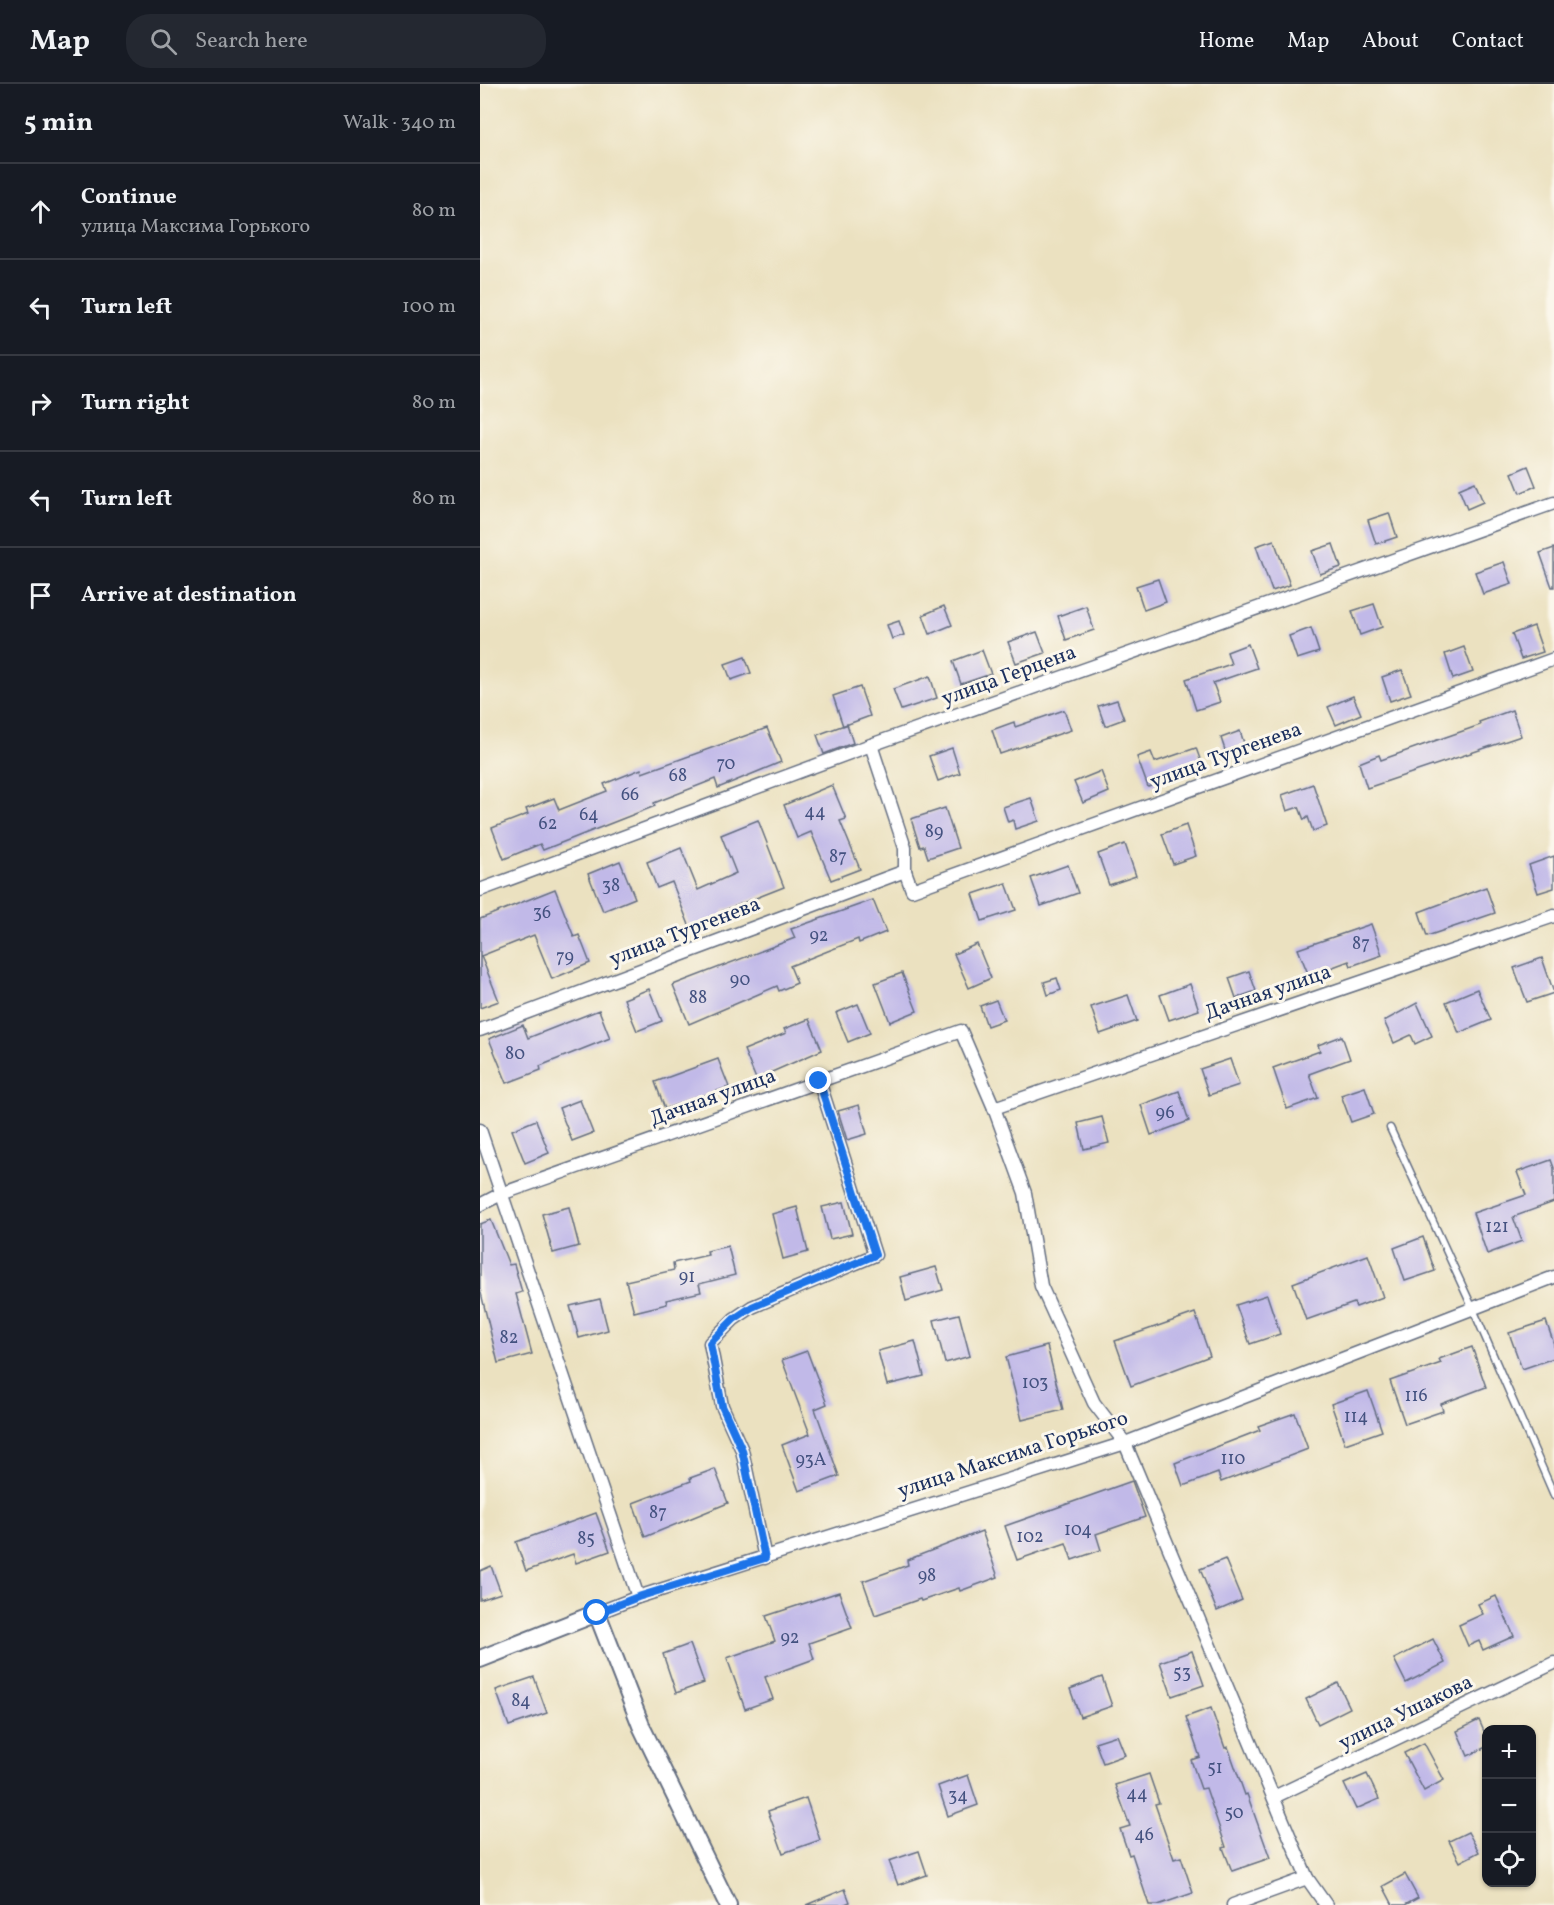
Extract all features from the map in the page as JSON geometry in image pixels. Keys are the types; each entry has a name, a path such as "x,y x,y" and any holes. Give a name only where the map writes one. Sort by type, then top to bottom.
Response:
{"street":[{"name":"улица Герцена","path":"480,890 871,745 1554,503"},
{"name":"улица Тургенева","path":"480,1030 905,871 912,890 1554,659"},
{"path":"871,745 905,848 905,871"},
{"name":"Дачная улица","path":"480,1205 501,1194 961,1031 994,1108 1554,916"},
{"path":"765,1558 742,1450 722,1406 710,1343 734,1319 752,1307 875,1255 819,1081"},
{"path":"994,1108 1025,1193 1041,1286 1094,1403 1125,1443 1307,1878 1326,1905"},
{"path":"480,1130 638,1597"},
{"name":"улица Максима Горького","path":"480,1659 638,1597 1125,1443 1554,1277"},
{"path":"597,1613 642,1728 728,1905"},
{"name":"улица Ушакова","path":"1274,1797 1554,1663"},
{"path":"1233,1905 1307,1878"}],"lane":[{"path":"1390,1128 1473,1309 1554,1495"}],"building":[{"path":"1528,466 1536,486 1520,493 1512,473"},
{"path":"1475,482 1483,502 1467,509 1459,489"},
{"path":"1389,513 1397,537 1376,544 1368,520"},
{"path":"1274,540 1290,585 1272,591 1256,546"},
{"path":"1333,544 1341,567 1320,574 1312,551"},
{"path":"1554,548 1554,587 1552,587 1540,553"},
{"path":"1504,562 1512,584 1483,594 1475,572"},
{"path":"1158,579 1166,602 1144,610 1136,586"},
{"path":"1374,604 1382,627 1360,635 1352,611"},
{"path":"944,606 952,625 930,634 923,615"},
{"path":"1086,606 1094,630 1066,640 1058,616"},
{"path":"899,621 904,635 892,639 887,625"},
{"path":"1534,626 1543,652 1521,659 1512,634"},
{"path":"1311,628 1319,652 1297,659 1289,636"},
{"path":"1037,632 1045,653 1016,663 1008,642"},
{"path":"1248,644 1257,668 1213,683 1220,702 1196,710 1186,679 1231,664 1227,652"},
{"path":"1464,647 1473,672 1453,679 1445,654"},
{"path":"982,650 991,674 961,684 953,661"},
{"path":"745,657 751,673 731,680 725,664"},
{"path":"1402,670 1411,694 1390,701 1382,677"},
{"path":"930,676 937,698 901,710 893,689"},
{"path":"860,687 870,716 843,726 833,696"},
{"path":"1353,696 1361,714 1336,725 1328,707"},
{"path":"1117,700 1124,719 1105,726 1098,706"},
{"path":"1064,710 1071,730 1000,754 992,730 1014,722 1015,727"},
{"path":"1512,710 1521,736 1367,788 1359,763 1379,755 1381,760 1480,725 1479,722"},
{"path":"847,724 853,743 824,754 817,735"},
{"path":"767,728 781,762 718,788 715,779 654,803 655,806 543,850 540,844 504,859 492,828 528,814 526,809 554,798 559,810 607,791 604,784 641,769 642,773"},
{"path":"1240,731 1247,752 1228,759 1221,738"},
{"path":"952,748 960,773 938,781 929,756"},
{"path":"1196,748 1204,770 1148,787 1137,757 1151,752 1155,762"},
{"path":"1101,771 1109,792 1083,803 1074,782"},
{"path":"1313,784 1327,826 1313,831 1308,817 1304,820 1299,807 1287,811 1282,795"},
{"path":"832,785 846,819 840,821 860,869 831,880 811,832 797,838 784,805"},
{"path":"1031,798 1039,821 1015,829 1013,820 1008,822 1003,807"},
{"path":"945,808 958,848 928,858 924,846 920,847 911,819"},
{"path":"758,820 784,887 723,911 725,916 691,930 672,882 657,888 647,862 681,848 698,890 736,873 721,835"},
{"path":"1186,825 1196,856 1173,864 1162,834"},
{"path":"1125,844 1136,876 1109,885 1098,854"},
{"path":"1554,856 1554,888 1538,893 1529,865"},
{"path":"620,861 635,898 603,911 588,874"},
{"path":"1068,865 1078,893 1041,906 1031,878"},
{"path":"1006,883 1016,910 982,921 973,894"},
{"path":"1486,887 1495,913 1427,936 1419,912"},
{"path":"555,889 574,937 579,935 590,963 552,979 534,935 481,956 499,1001 480,1008 480,919"},
{"path":"873,900 886,932 859,943 858,939 790,966 797,983 779,991 777,986 689,1024 673,985 795,938 791,929"},
{"path":"1371,924 1382,955 1351,966 1349,961 1309,976 1298,949"},
{"path":"977,944 991,978 969,988 954,954"},
{"path":"1542,958 1554,993 1527,1002 1514,968"},
{"path":"1249,971 1256,991 1236,998 1229,978"},
{"path":"902,973 917,1011 890,1022 875,983"},
{"path":"1057,978 1061,990 1048,995 1044,982"},
{"path":"1190,984 1199,1010 1169,1020 1160,995"},
{"path":"649,989 662,1021 637,1031 624,999"},
{"path":"1477,989 1491,1020 1459,1033 1446,1002"},
{"path":"1128,995 1137,1021 1100,1034 1091,1007"},
{"path":"996,1000 1004,1020 987,1026 980,1006"},
{"path":"1417,1003 1432,1036 1415,1044 1411,1035 1394,1043 1384,1021"},
{"path":"858,1004 870,1033 848,1042 836,1013"},
{"path":"599,1010 610,1038 540,1066 541,1070 507,1083 489,1039 523,1025 528,1038"},
{"path":"809,1019 822,1050 756,1079 744,1050 786,1033 784,1029"},
{"path":"1342,1036 1350,1059 1309,1074 1318,1098 1287,1109 1273,1068 1320,1051 1318,1045"},
{"path":"718,1059 729,1087 665,1109 655,1082"},
{"path":"1230,1059 1239,1085 1209,1095 1200,1069"},
{"path":"1365,1087 1374,1114 1351,1122 1341,1095"},
{"path":"1179,1091 1189,1121 1151,1135 1141,1105"},
{"path":"580,1100 593,1133 572,1141 559,1108"},
{"path":"859,1105 867,1134 847,1140 838,1111"},
{"path":"1102,1117 1109,1143 1084,1149 1078,1123"},
{"path":"536,1120 549,1153 525,1163 512,1130"},
{"path":"1551,1160 1554,1168 1554,1202 1513,1217 1522,1241 1487,1254 1473,1213 1526,1195 1517,1172"},
{"path":"844,1202 852,1234 830,1239 822,1207"},
{"path":"569,1207 579,1246 553,1253 542,1214"},
{"path":"797,1207 808,1252 783,1259 772,1214"},
{"path":"491,1220 509,1265 514,1264 522,1292 516,1294 532,1354 498,1363 480,1289 480,1224"},
{"path":"1423,1237 1435,1271 1405,1281 1394,1248"},
{"path":"728,1246 735,1275 699,1284 701,1292 666,1300 667,1304 634,1312 626,1281 674,1270 673,1263 708,1255 707,1251"},
{"path":"1368,1255 1383,1297 1356,1307 1354,1303 1306,1320 1293,1283"},
{"path":"936,1267 943,1290 906,1301 900,1277"},
{"path":"1267,1295 1280,1334 1250,1344 1236,1305"},
{"path":"600,1299 608,1330 579,1338 570,1306"},
{"path":"1195,1313 1210,1356 1131,1386 1115,1341"},
{"path":"959,1314 970,1356 945,1363 934,1320"},
{"path":"1546,1321 1554,1344 1554,1358 1522,1369 1509,1333"},
{"path":"915,1341 924,1376 887,1385 878,1351"},
{"path":"1047,1346 1063,1410 1022,1420 1006,1357"},
{"path":"1472,1347 1486,1387 1441,1404 1443,1411 1405,1424 1390,1381 1441,1363 1439,1359"},
{"path":"807,1351 827,1404 815,1409 839,1476 799,1491 782,1445 810,1434 782,1360"},
{"path":"1368,1391 1382,1431 1345,1444 1331,1404"},
{"path":"1295,1413 1308,1449 1221,1482 1218,1473 1183,1486 1175,1463 1260,1430 1258,1426"},
{"path":"715,1469 728,1503 645,1537 633,1503 691,1481 690,1478"},
{"path":"1132,1481 1145,1517 1096,1534 1101,1550 1072,1560 1066,1543 1017,1560 1005,1526"},
{"path":"596,1513 610,1551 576,1563 573,1554 526,1571 516,1542"},
{"path":"982,1531 998,1577 960,1591 959,1588 921,1601 920,1599 875,1615 863,1581 908,1565 907,1560"},
{"path":"1225,1559 1242,1600 1217,1611 1200,1569"},
{"path":"491,1566 501,1593 480,1600 480,1571"},
{"path":"839,1592 852,1628 809,1643 814,1659 765,1677 773,1699 745,1709 727,1658 775,1641 766,1616"},
{"path":"1496,1596 1514,1636 1483,1650 1479,1641 1468,1646 1459,1625 1483,1614 1478,1604"},
{"path":"1433,1639 1445,1663 1406,1683 1394,1659"},
{"path":"690,1644 704,1683 676,1693 663,1654"},
{"path":"1192,1651 1204,1685 1172,1696 1160,1662"},
{"path":"534,1677 547,1713 509,1726 496,1690"},
{"path":"1102,1677 1112,1706 1080,1717 1070,1689"},
{"path":"1338,1683 1350,1708 1318,1724 1306,1699"},
{"path":"1211,1708 1225,1748 1228,1747 1245,1795 1247,1794 1270,1858 1232,1871 1206,1788 1201,1789 1191,1760 1200,1757 1186,1717"},
{"path":"1479,1720 1482,1727 1482,1749 1468,1756 1457,1731"},
{"path":"1117,1735 1125,1755 1103,1763 1095,1742"},
{"path":"1424,1743 1444,1780 1424,1791 1404,1753"},
{"path":"1149,1774 1159,1803 1155,1804 1174,1859 1181,1857 1193,1893 1158,1905 1149,1905 1132,1854 1129,1855 1120,1829 1130,1826 1115,1785"},
{"path":"1367,1774 1379,1799 1356,1809 1344,1784"},
{"path":"968,1775 978,1805 948,1816 938,1786"},
{"path":"806,1798 820,1840 783,1853 768,1811"},
{"path":"1468,1832 1479,1852 1460,1862 1449,1841"},
{"path":"919,1851 927,1875 898,1885 889,1861"},
{"path":"1405,1874 1418,1898 1405,1905 1393,1905 1383,1886"},
{"path":"845,1889 850,1902 843,1905 806,1905"}],"route":[{"path":"597,1613 638,1597 765,1558 742,1450 722,1406 710,1343 734,1319 752,1307 875,1255 819,1081"}]}
